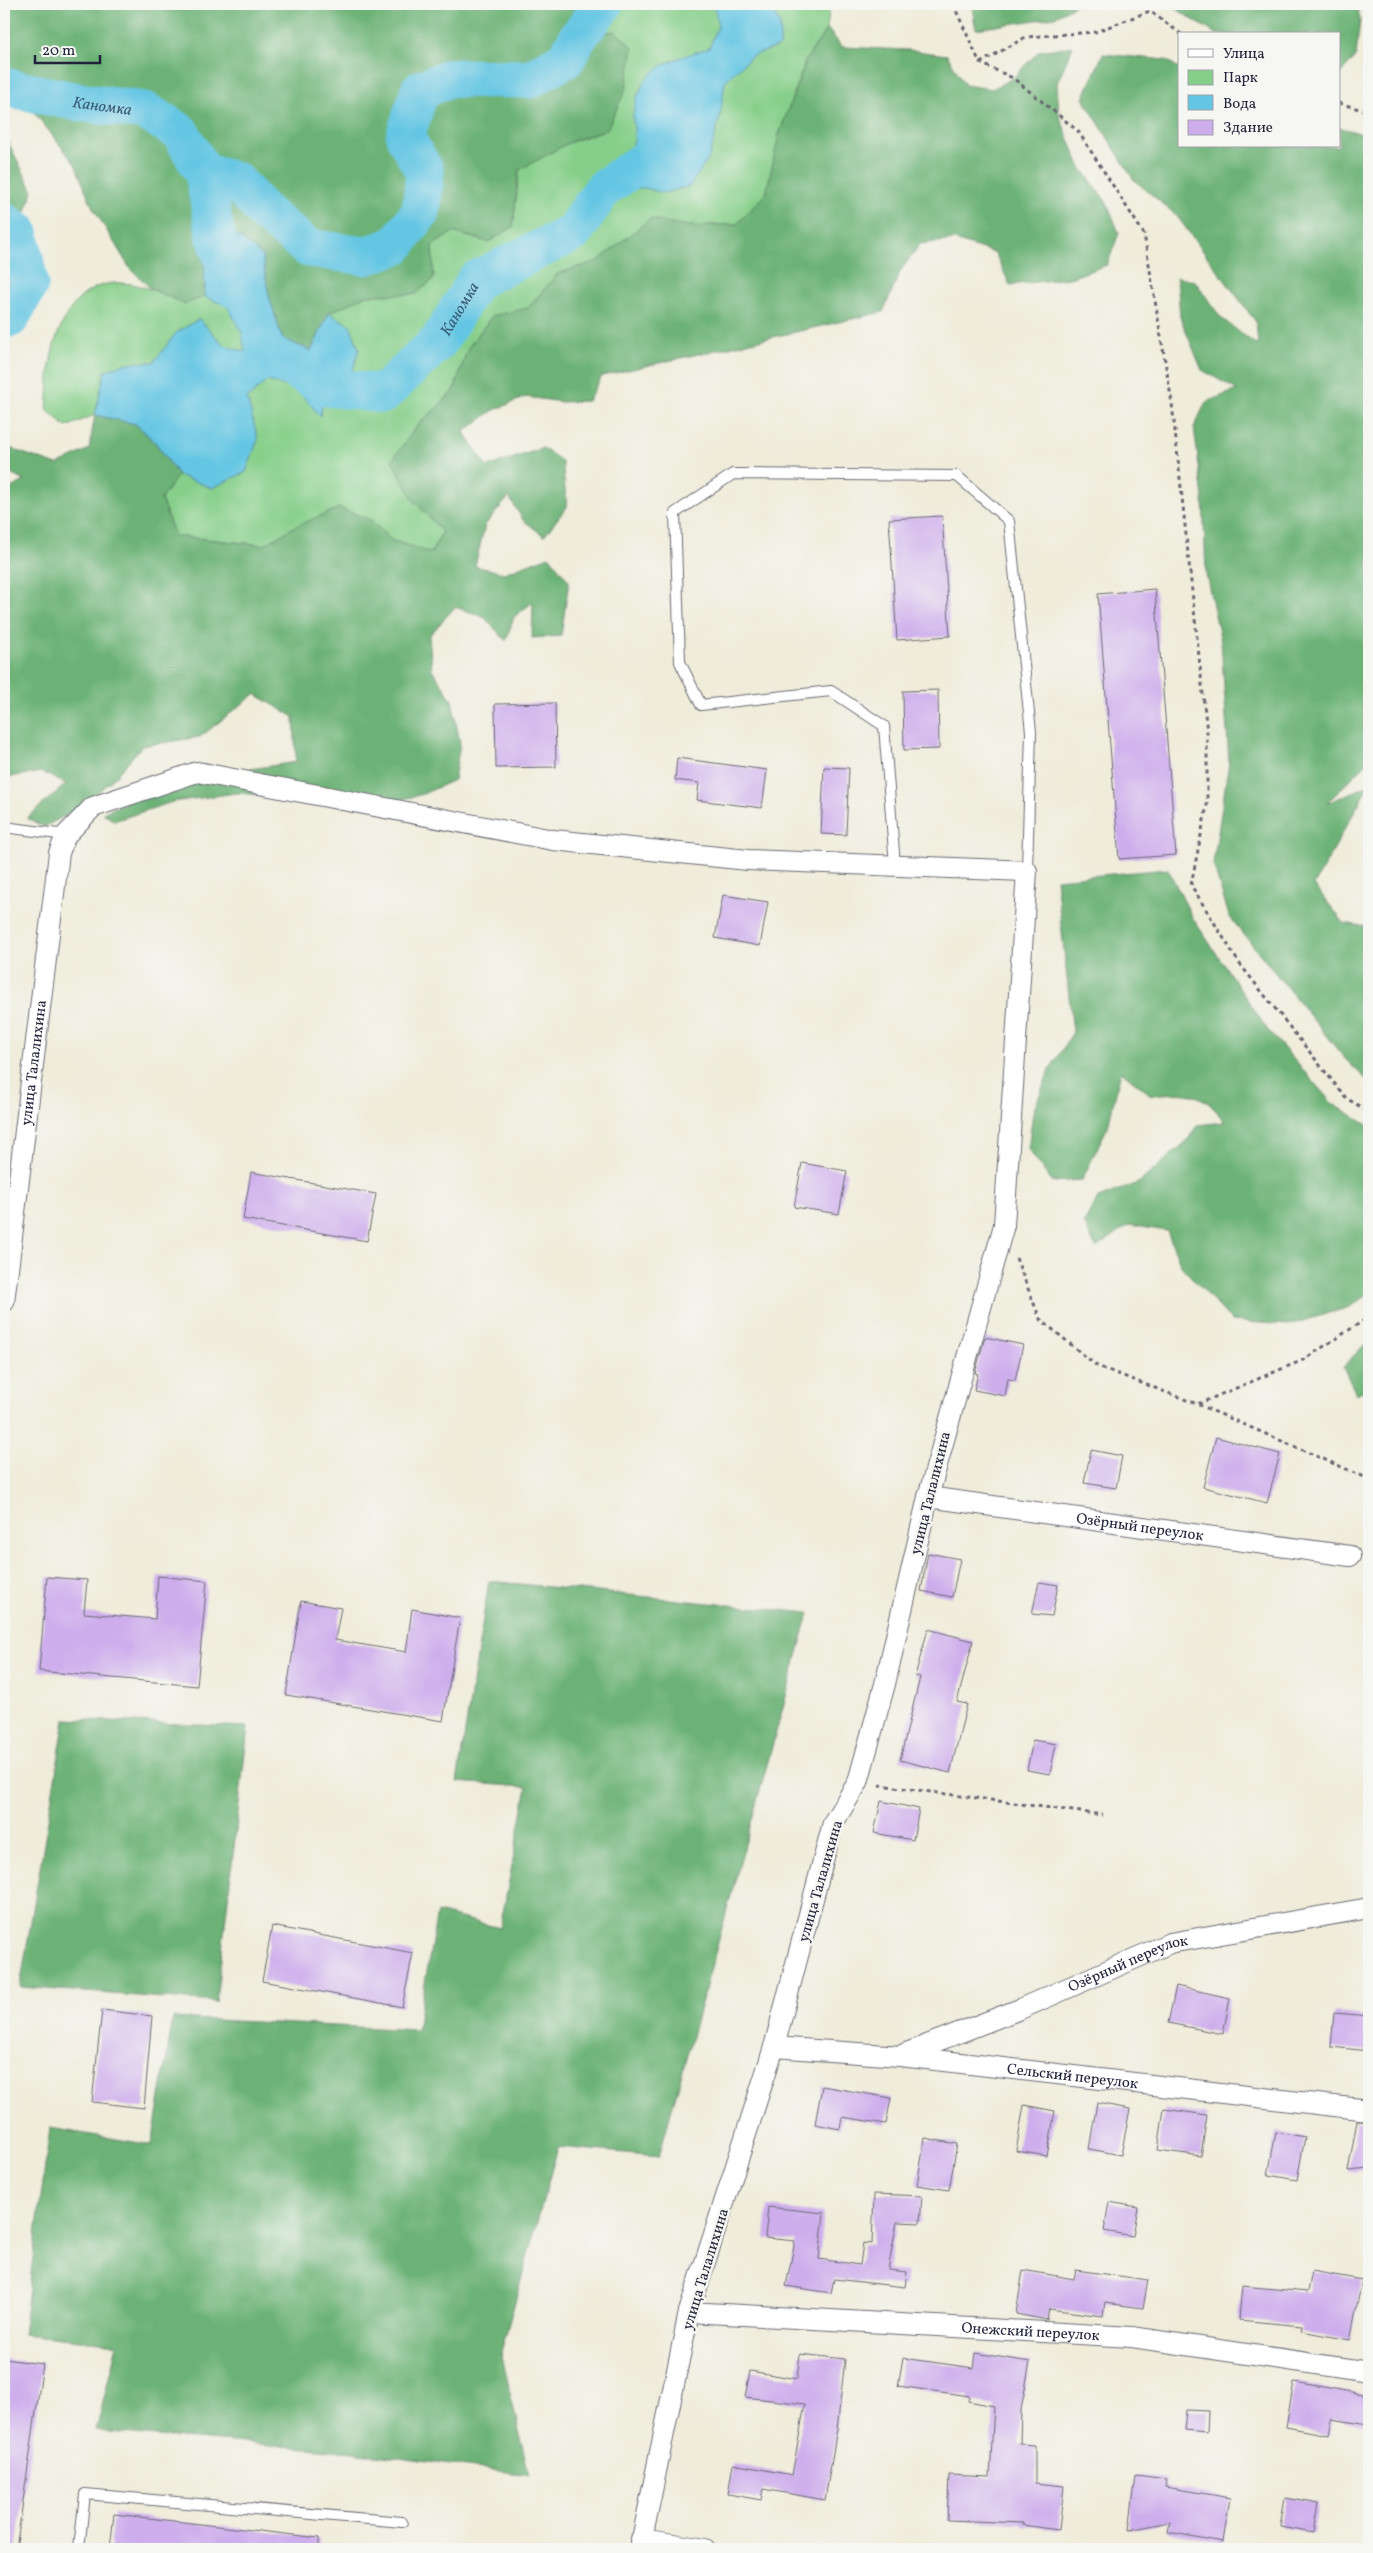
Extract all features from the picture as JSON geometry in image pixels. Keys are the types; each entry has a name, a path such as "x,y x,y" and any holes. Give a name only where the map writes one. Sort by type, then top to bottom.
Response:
{"street":[{"path":"62,844 93,806 197,772 553,840 748,860 1027,871"},
{"name":"улица Талалихина","path":"4,1302 62,844"},
{"name":"улица Талалихина","path":"640,2544 689,2312 774,2047 833,1823 858,1782 885,1684 928,1497 1004,1225 1027,871"},
{"name":"Озёрный переулок","path":"928,1497 1350,1556"},
{"name":"Озёрный переулок","path":"900,2056 1020,2009 1170,1943 1369,1908"},
{"name":"Сельский переулок","path":"774,2047 900,2056 1369,2110"},
{"name":"Онежский переулок","path":"689,2312 1132,2337 1369,2372"},
{"path":"640,2544 705,2549"}],"lane":[{"path":"895,866 884,726 831,691 701,704 680,662 675,513 733,474 957,476 1009,521 1031,732 1027,871"},
{"path":"4,827 62,844"},
{"path":"79,2549 86,2494 402,2522"}],"path":[{"path":"953,4 980,63 1013,78 1078,130 1144,234 1172,403 1208,732 1207,804 1191,885 1240,963 1316,1060 1346,1098 1369,1112"},
{"path":"980,63 1026,37 1095,32 1150,11 1178,32"},
{"path":"1340,103 1369,112"},
{"path":"1004,1225 1040,1319 1097,1366 1197,1404 1369,1479"},
{"path":"1197,1404 1303,1360 1369,1318"},
{"path":"858,1782 1103,1815"}],"green space":[{"path":"4,4 586,4 578,37 615,31 633,47 626,89 607,129 568,143 519,170 513,227 488,242 453,232 432,246 434,279 416,294 367,295 329,313 311,351 282,338 269,296 262,256 204,247 205,297 184,304 150,288 129,267 92,206 75,164 4,74"},
{"path":"586,4 830,4 827,28 806,60 779,135 766,194 737,224 688,226 650,219 598,261 557,274 528,308 492,316 468,348 454,391 416,427 413,499 442,532 431,553 391,540 371,520 294,527 264,545 174,536 161,499 95,415 66,427 47,410 51,356 57,335 70,310 79,299 101,285 115,283 138,285 184,304 203,271 329,313 367,295 415,294 434,279 432,246 453,232 488,242 513,227 519,170 568,143 607,129 615,31 578,37"},
{"path":"971,4 1077,4 1055,17 976,29"},
{"path":"1172,4 1357,4 1360,20 1356,56 1340,75 1340,32 1213,32 1182,13"},
{"path":"827,28 842,47 908,50 947,55 965,85 992,89 1013,78 1039,51 1073,46 1057,83 1059,115 1080,166 1107,203 1119,233 1107,265 1070,278 1010,285 995,253 955,240 920,244 901,270 883,312 602,376 588,401 562,402 526,397 492,411 464,432 487,467 543,448 562,461 567,507 544,536 523,520 509,497 485,525 475,566 504,573 549,556 569,581 561,636 532,638 533,602 514,617 506,641 484,617 455,607 429,636 432,669 452,700 460,744 454,780 423,794 384,804 236,793 172,802 114,821 103,813 204,765 244,770 296,762 294,717 255,694 200,737 142,746 113,779 81,807 44,827 27,818 66,784 41,772 4,778 4,491 25,481 4,471 4,441 12,449 57,465 89,449 95,415 136,424 155,442 178,475 161,499 175,536 264,545 294,527 339,508 371,520 391,540 431,553 442,532 413,499 392,460 416,427 454,391 468,348 492,316 528,308 557,274 598,261 650,219 688,226 737,224 766,194 779,135 806,60"},
{"path":"1103,54 1166,60 1178,67 1178,148 1340,148 1340,127 1369,136 1369,761 1327,803 1369,785 1314,885 1344,923 1369,927 1369,1082 1345,1059 1229,916 1213,864 1229,762 1221,642 1206,574 1203,498 1194,427 1206,402 1237,390 1202,370 1180,317 1177,277 1195,281 1221,318 1258,346 1256,322 1176,215 1134,180 1083,98"},
{"path":"4,140 8,142 33,191 19,232 29,284 10,318 4,318"},
{"path":"1168,869 1192,917 1267,1029 1332,1103 1369,1126 1369,1293 1350,1307 1289,1325 1232,1321 1181,1266 1167,1231 1129,1225 1096,1248 1084,1223 1098,1198 1140,1182 1187,1141 1197,1125 1224,1122 1209,1104 1193,1095 1174,1093 1151,1095 1121,1071 1108,1126 1082,1180 1052,1182 1028,1149 1033,1112 1049,1071 1073,1032 1056,879"},
{"path":"1369,1340 1369,1388 1356,1394 1343,1367"},
{"path":"489,1581 809,1613 659,2156 558,2147 501,2352 529,2475 344,2451 96,2431 117,2344 23,2334 50,2128 152,2145 173,2018 417,2030 437,1912 500,1928 527,1787 457,1782"},
{"path":"65,1719 248,1727 216,2002 20,1987"}],"water":[{"path":"714,4 769,4 780,24 780,46 752,56 725,81 720,116 709,158 690,186 664,193 645,188 603,189 622,166 632,148 634,138 633,114 643,85 650,75 669,62 709,48 718,26"},
{"path":"216,237 240,238 262,256 269,296 282,338 311,351 329,313 350,325 359,349 352,373 326,388 320,416 297,389 267,381 247,398 258,439 246,472 212,488 178,475 155,442 136,424 95,415 105,371 127,363 154,362 176,333 199,319 224,345 245,352 242,333 227,306 205,297 204,247"}],"building":[{"path":"942,516 950,636 897,640 889,519"},
{"path":"1155,589 1176,855 1119,859 1098,594"},
{"path":"938,690 939,749 904,750 903,691"},
{"path":"555,703 556,767 496,768 495,704"},
{"path":"677,758 767,770 762,808 697,800 699,783 675,780"},
{"path":"824,767 849,768 846,835 821,834"},
{"path":"723,895 768,902 760,946 715,938"},
{"path":"802,1163 847,1171 839,1214 794,1207"},
{"path":"251,1172 376,1194 367,1241 243,1219"},
{"path":"985,1337 1023,1345 1015,1380 1008,1379 1005,1396 974,1390 978,1374 975,1373"},
{"path":"1216,1437 1280,1454 1267,1503 1203,1487"},
{"path":"1091,1450 1122,1456 1116,1488 1084,1483"},
{"path":"928,1553 960,1559 952,1597 921,1591"},
{"path":"158,1576 207,1581 197,1686 39,1671 47,1577 87,1580 84,1613 155,1619"},
{"path":"1039,1582 1058,1585 1052,1616 1032,1614"},
{"path":"301,1601 341,1608 335,1640 406,1652 412,1609 460,1618 443,1721 286,1695"},
{"path":"928,1629 973,1641 957,1702 967,1704 950,1773 900,1760 920,1677 915,1676"},
{"path":"1033,1740 1056,1744 1050,1774 1027,1770"},
{"path":"881,1801 919,1809 913,1840 874,1833"},
{"path":"272,1926 413,1953 402,2007 262,1981"},
{"path":"1176,1986 1230,1998 1223,2034 1168,2023"},
{"path":"102,2010 152,2016 144,2108 92,2102"},
{"path":"1334,2013 1369,2016 1369,2051 1331,2047"},
{"path":"822,2086 891,2098 886,2124 842,2117 840,2129 815,2124"},
{"path":"1097,2103 1130,2109 1121,2155 1089,2149"},
{"path":"1024,2105 1055,2111 1047,2156 1016,2151"},
{"path":"1164,2109 1207,2115 1201,2156 1158,2150"},
{"path":"1357,2121 1369,2122 1369,2169 1348,2171"},
{"path":"1276,2132 1305,2137 1297,2180 1268,2175"},
{"path":"925,2138 957,2144 949,2190 917,2185"},
{"path":"874,2194 922,2196 920,2223 897,2222 888,2270 907,2272 905,2287 834,2279 831,2293 786,2286 795,2241 765,2238 768,2207 824,2213 819,2259 860,2265 863,2243 872,2244"},
{"path":"1109,2202 1138,2207 1133,2236 1104,2231"},
{"path":"1023,2270 1074,2279 1076,2270 1148,2280 1143,2308 1105,2303 1103,2316 1049,2309 1047,2320 1016,2314"},
{"path":"1312,2271 1362,2280 1350,2340 1301,2331 1302,2326 1239,2320 1242,2286 1308,2292"},
{"path":"976,2353 1030,2362 1021,2410 1020,2444 1035,2445 1035,2483 1064,2486 1059,2530 1022,2525 1022,2523 947,2520 949,2475 990,2477 994,2406 968,2401 969,2396 898,2386 903,2358 974,2368"},
{"path":"800,2354 845,2359 837,2429 825,2500 763,2489 761,2500 728,2494 733,2464 792,2475 805,2404 745,2397 750,2371 797,2379"},
{"path":"4,2359 43,2364 16,2549 4,2549"},
{"path":"1294,2382 1369,2395 1369,2425 1332,2419 1329,2435 1286,2427"},
{"path":"1186,2410 1208,2411 1207,2432 1184,2430"},
{"path":"1136,2475 1167,2479 1165,2487 1230,2498 1223,2542 1168,2532 1170,2522 1129,2530"},
{"path":"1285,2497 1318,2503 1313,2533 1280,2527"},
{"path":"114,2514 319,2538 319,2549 110,2549"}],"waterway":[{"name":"Каномка","path":"4,87 79,102 145,111 180,132 204,173 236,181 265,213 308,248 365,256 395,246 421,211 425,172 405,137 420,90 451,78 530,79 566,59 578,37 604,4"},
{"name":"Каномка","path":"281,362 326,387 383,394 439,341 476,280 573,233 603,189 646,159"},
{"name":"Каномка","path":"204,173 216,237 233,288"},
{"name":"Каномка","path":"4,222 19,232 29,284 10,318 4,318"}]}
